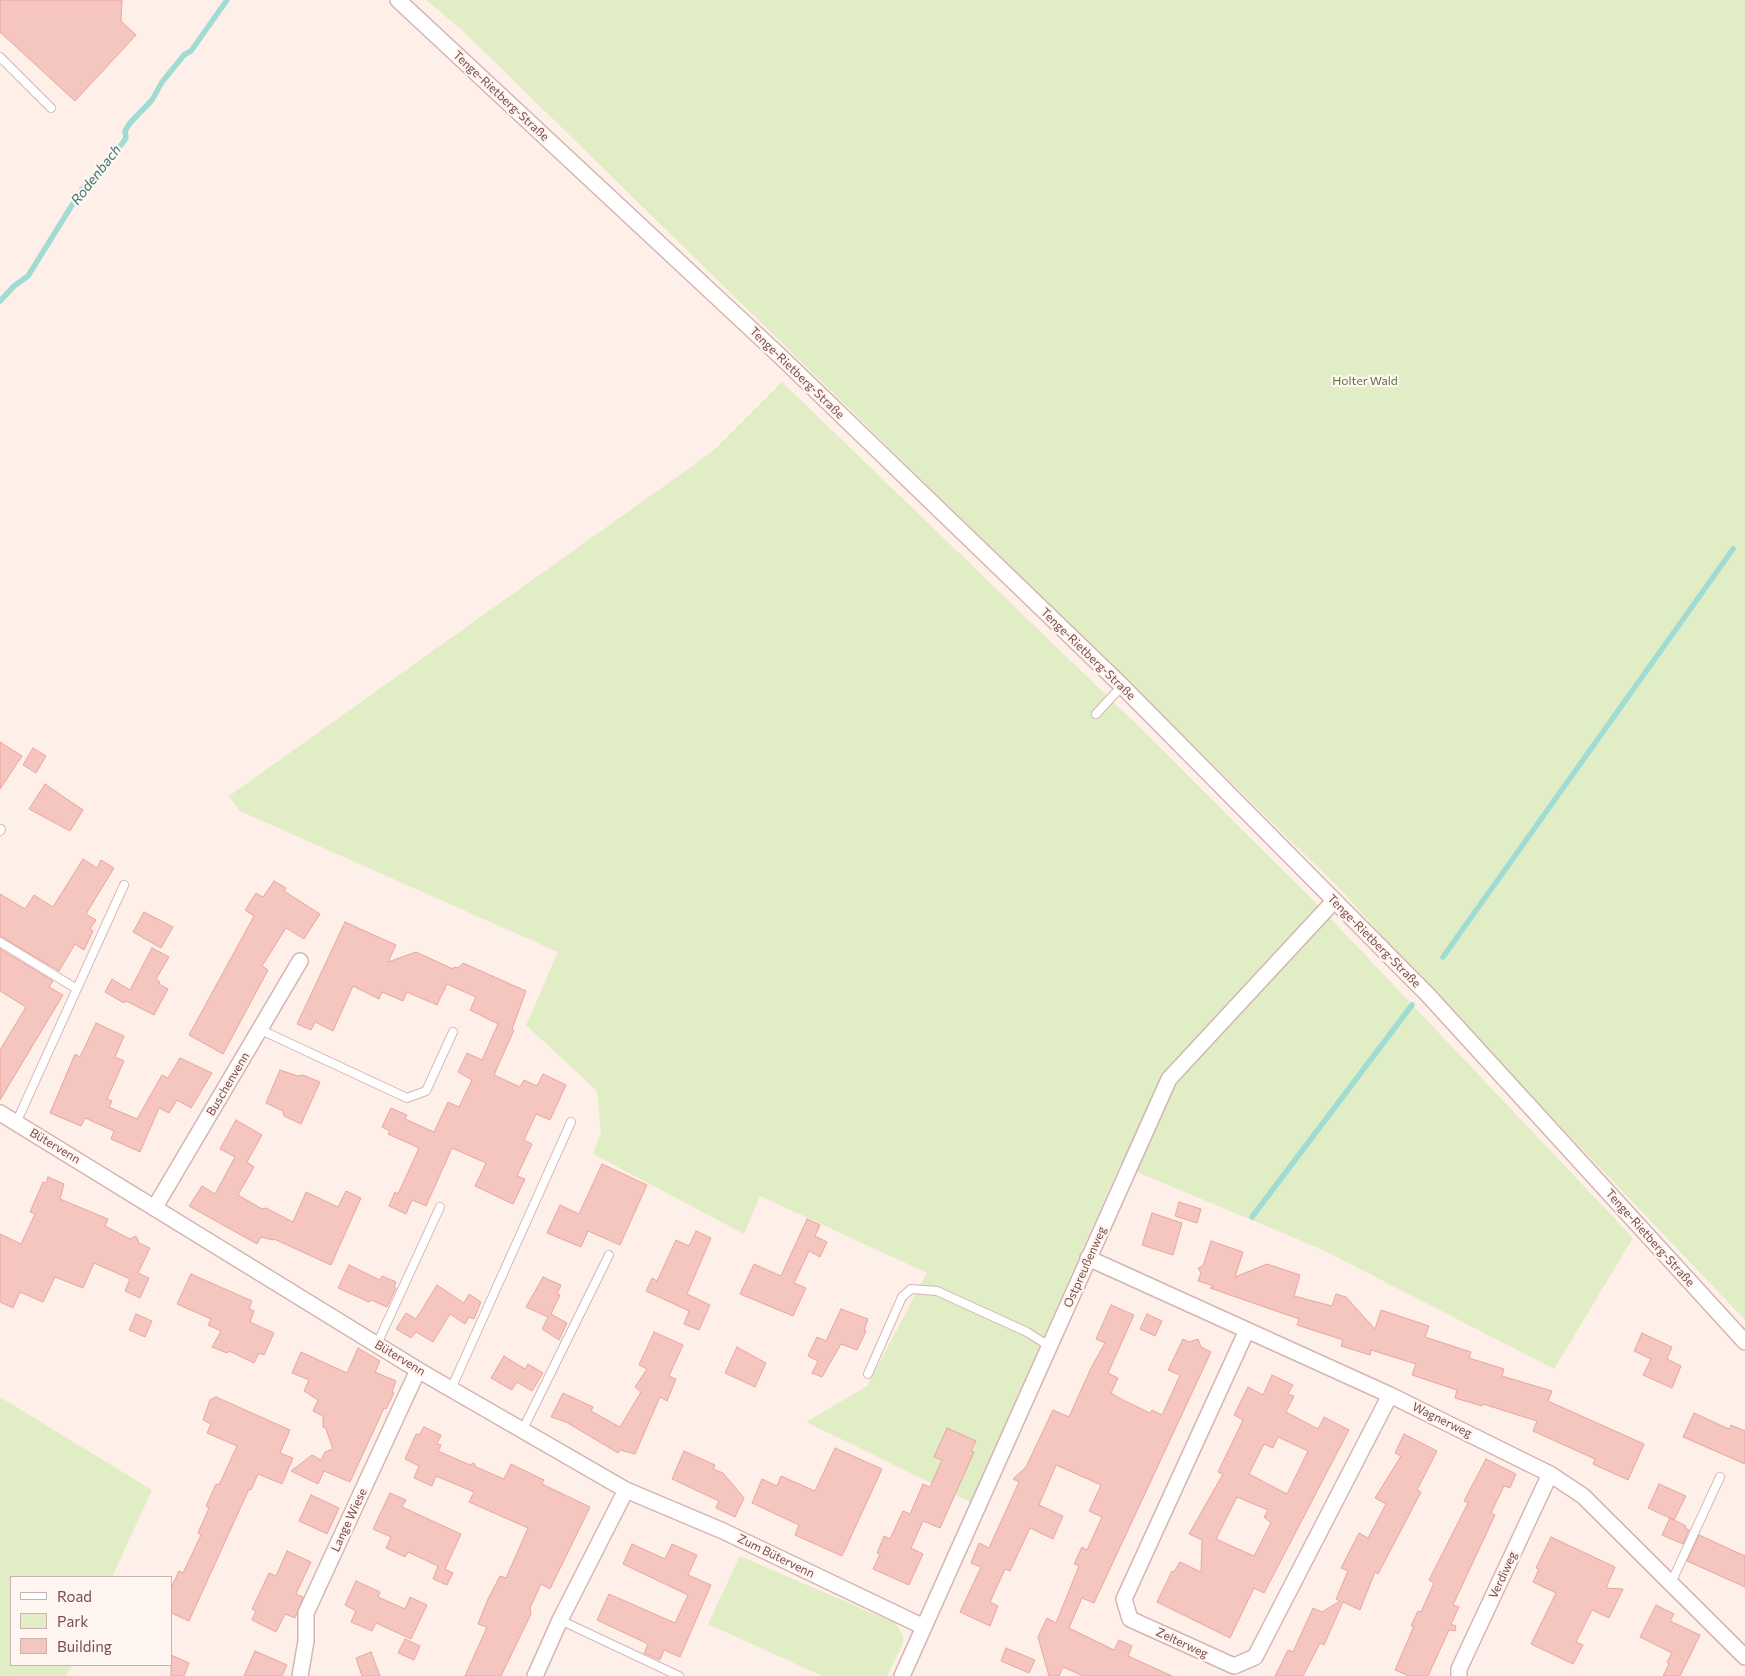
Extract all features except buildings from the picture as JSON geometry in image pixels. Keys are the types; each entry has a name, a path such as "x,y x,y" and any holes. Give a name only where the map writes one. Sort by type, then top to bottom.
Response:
{"street":[{"name":"Tenge-Rietberg-Straße","path":"398,0 780,356 1122,686 1428,995 1745,1342"},
{"name":"Ostpreußenweg","path":"902,1676 1169,1080 1334,901"},
{"name":"Buschenvenn","path":"155,1208 261,1030 300,960"},
{"name":"Bütervenn","path":"0,1113 418,1370 626,1490"},
{"name":"Wagnerweg","path":"1088,1258 1390,1395 1550,1474 1583,1496 1745,1657"},
{"name":"Zelterweg","path":"1247,1330 1124,1599 1130,1619 1234,1666 1255,1657 1390,1395"},
{"name":"Lange Wiese","path":"300,1676 306,1641 306,1613 418,1370"},
{"name":"Verdiweg","path":"1459,1676 1459,1669 1550,1474"},
{"name":"Zum Bütervenn","path":"626,1490 724,1531 924,1627"},
{"path":"535,1676 560,1620 626,1490"}],"lane":[{"path":"0,57 51,108"},
{"path":"1096,714 1122,686"},
{"path":"16,1123 124,885"},
{"path":"0,942 78,989"},
{"path":"261,1030 407,1098 426,1091 453,1032"},
{"path":"451,1389 571,1122"},
{"path":"376,1344 440,1207"},
{"path":"522,1431 609,1255"},
{"path":"868,1374 902,1297 911,1289 936,1292 1027,1332 1049,1346"},
{"path":"1671,1583 1720,1477"},
{"path":"560,1620 679,1676"}],"green space":[{"name":"Holter Wald","path":"426,0 1745,0 1745,1320 1422,981 1341,890 463,31"},
{"path":"782,382 1131,719 1315,902 1633,1238 1554,1369 1321,1249 1120,1165 970,1502 806,1422 867,1386 927,1273 760,1196 744,1234 593,1154 601,1133 597,1091 526,1025 558,952 240,811 229,796 712,452"},
{"path":"0,1397 152,1490 112,1576 10,1576 10,1666 71,1666 66,1676 0,1676"},
{"path":"740,1556 895,1623 903,1635 903,1643 887,1676 822,1676 708,1624"}],"waterway":[{"name":"Rodenbach","path":"0,301 14,286 28,276 82,189 121,145 126,138 125,131 130,123 152,100 162,82 184,55 191,51 227,0"},
{"path":"1443,957 1733,549"},
{"path":"1252,1217 1412,1005"}]}
